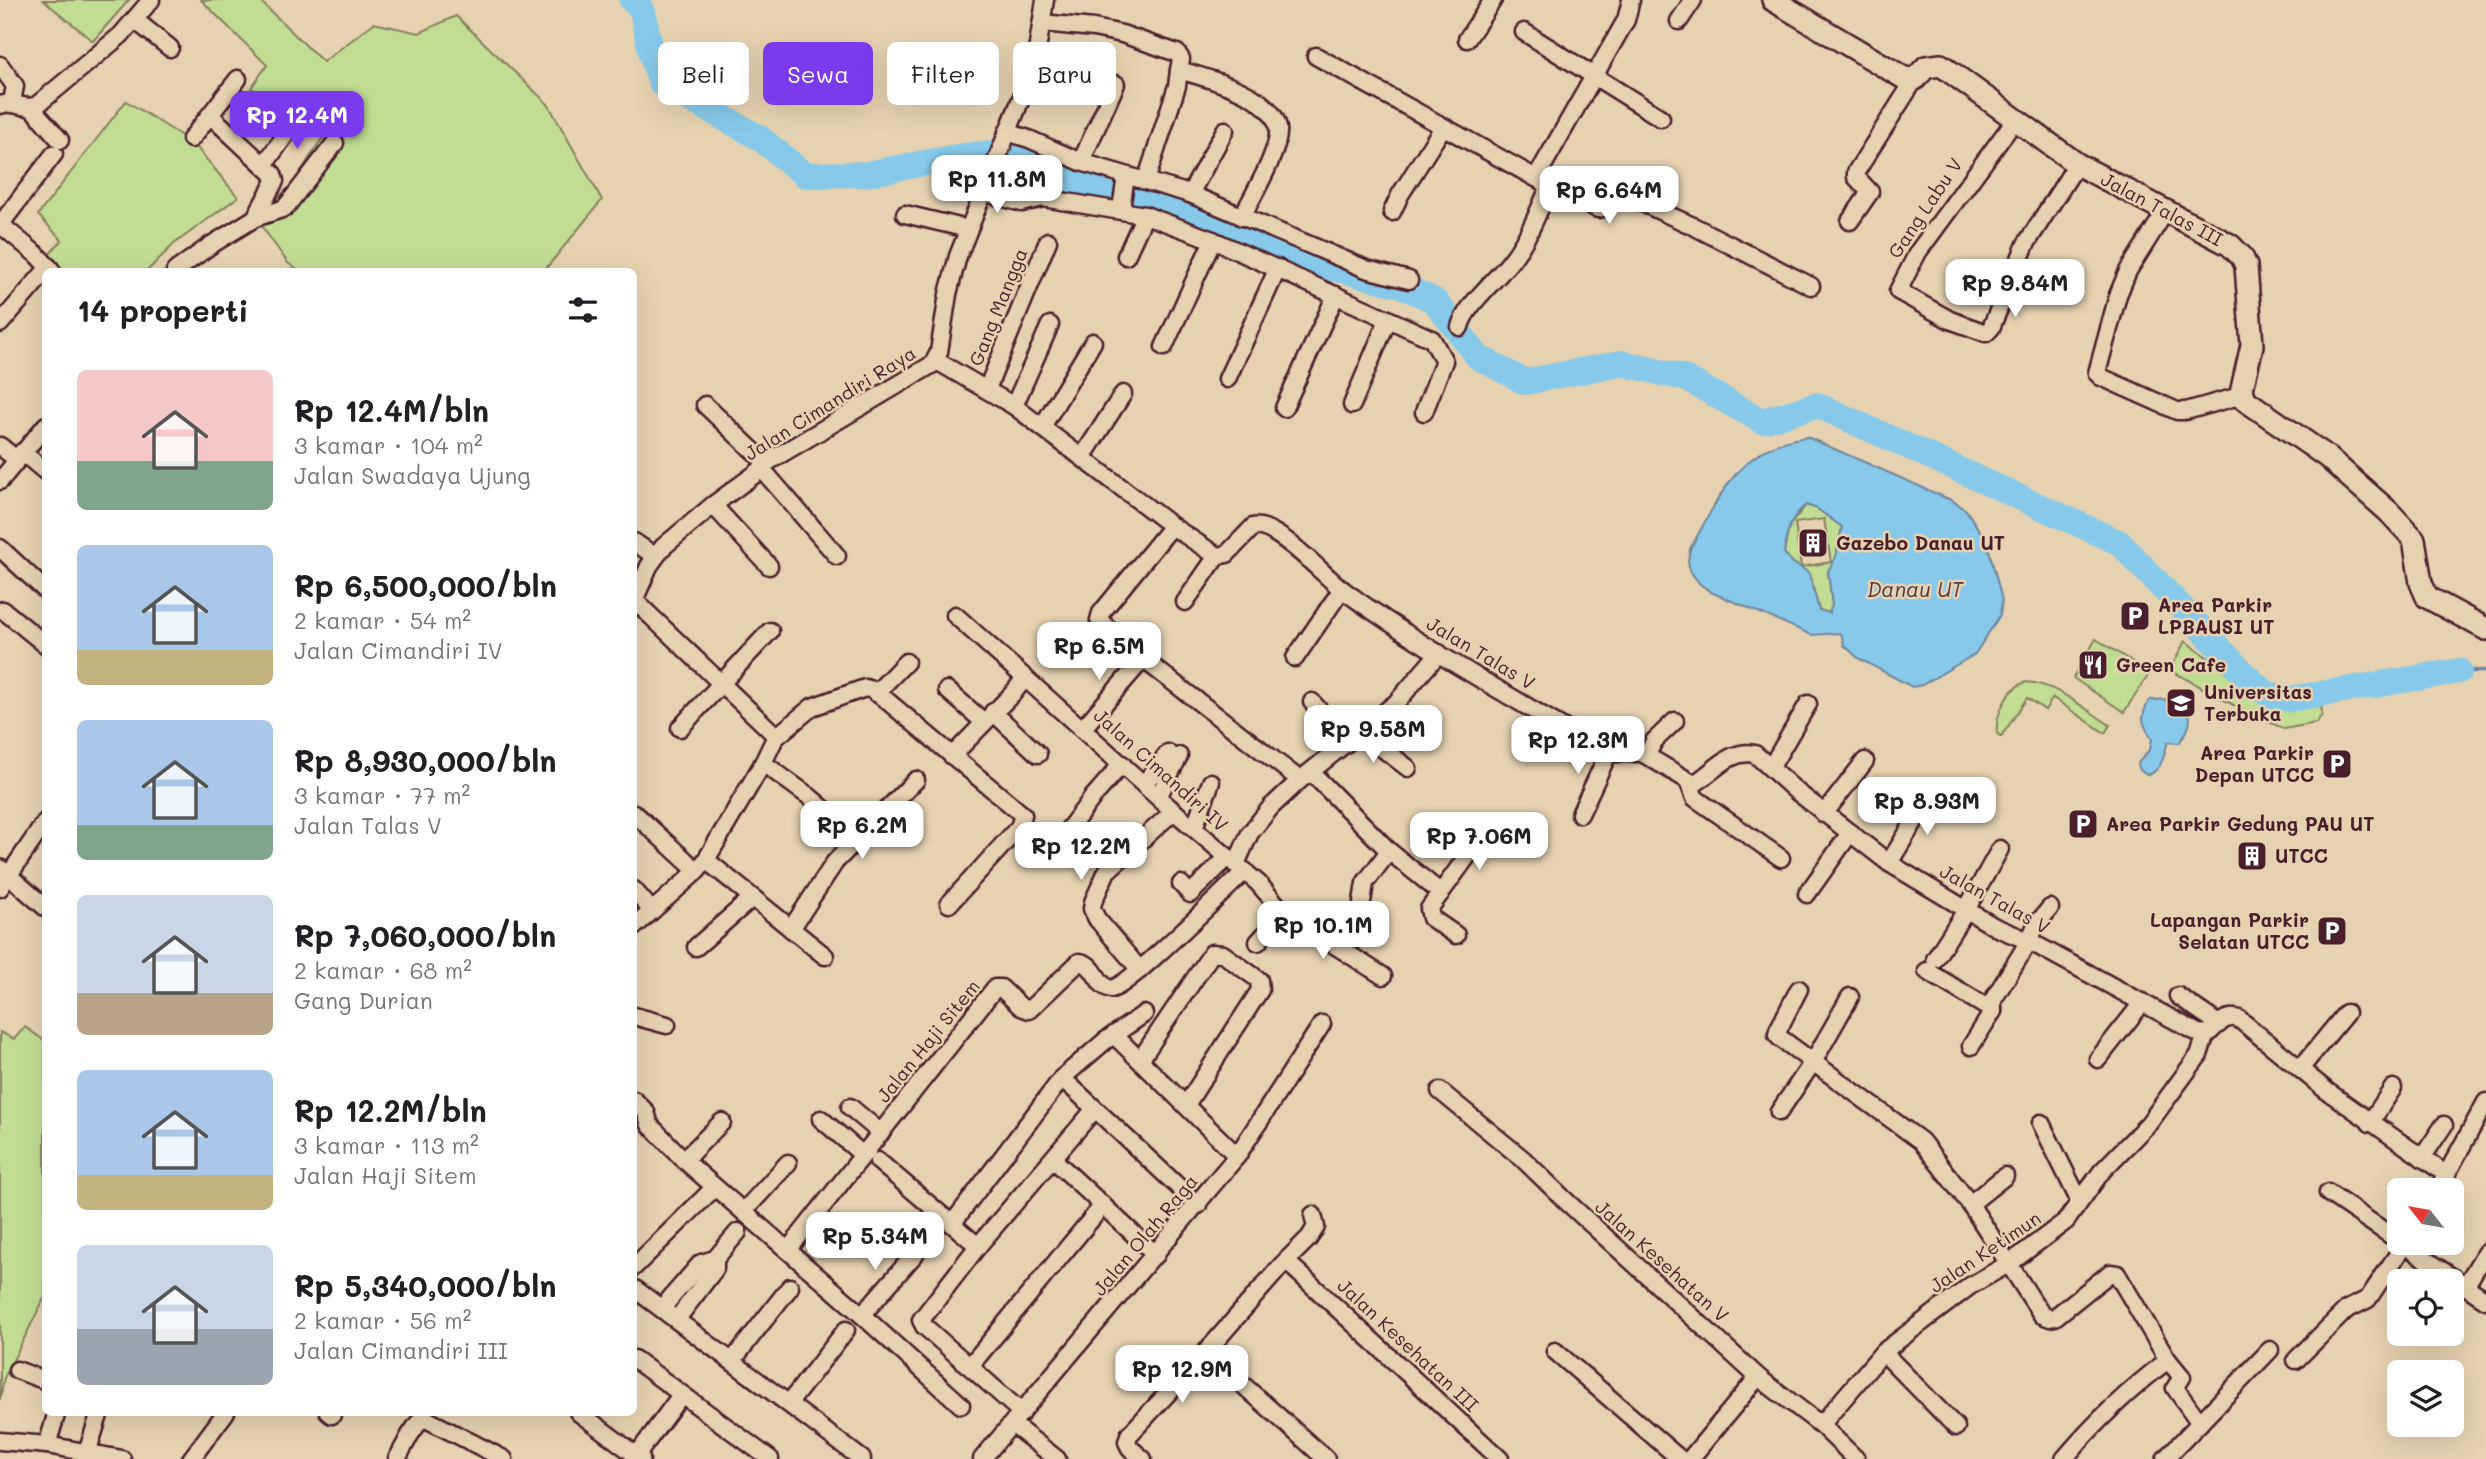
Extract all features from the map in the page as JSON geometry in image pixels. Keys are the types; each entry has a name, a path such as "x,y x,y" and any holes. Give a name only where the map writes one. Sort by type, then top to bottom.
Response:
{"street":[{"path":"0,65 15,86 6,104 32,108 121,35 151,0"},
{"path":"1045,0 1035,64 968,229 948,294 935,360 1014,406 1172,526 1217,556 1185,602"},
{"path":"1467,39 1493,0"},
{"path":"1460,327 1467,312 1521,247 1543,182 1594,74 1628,17 1631,0"},
{"path":"1679,21 1693,0"},
{"path":"1773,0 1901,76 1915,79 1856,172 1856,177 1870,192 1850,221"},
{"path":"135,20 170,48"},
{"path":"1042,23 1094,28 1122,34 1177,53 1181,59 1177,86 1146,181"},
{"path":"1524,32 1661,118"},
{"path":"1316,56 1543,182 1600,210 1610,193 1616,191 1811,286"},
{"name":"Jalan Talas III","path":"1915,79 1926,67 1941,65 2077,164 2230,245 2245,261 2252,345 2242,388 2243,395"},
{"path":"1179,70 1231,86 1262,105 1273,116 1278,128 1274,148 1266,171 1242,217"},
{"path":"191,139 239,79"},
{"path":"1081,162 1107,105"},
{"path":"32,108 57,147 0,225 49,268"},
{"path":"210,115 272,174 275,181 255,218"},
{"path":"264,165 299,116"},
{"name":"Gang Labu V","path":"2015,120 1918,252 1898,291 1950,320 1986,333 1991,328 2026,244 2077,164"},
{"path":"1392,212 1443,127"},
{"path":"1190,194 1225,130"},
{"path":"1005,136 1081,162 1125,182 1146,181 1190,194 1366,269 1409,280"},
{"path":"179,268 255,218 285,208 335,143"},
{"path":"1121,209 1125,182"},
{"path":"982,192 1021,204 1042,198 1145,215 1278,268 1432,339 1444,361 1423,412"},
{"path":"2165,212 2128,271 2118,295 2097,373 2177,411 2186,411 2243,395 2245,400 2326,456 2410,534 2416,545 2421,583 2427,597 2486,629"},
{"path":"905,214 968,229"},
{"path":"1126,256 1145,215"},
{"path":"1164,347 1213,240"},
{"name":"Gang Mangga","path":"987,389 1048,241"},
{"path":"1227,379 1278,268"},
{"path":"0,324 42,278"},
{"path":"1284,408 1336,295"},
{"path":"1352,405 1388,319"},
{"path":"1014,406 1050,325"},
{"path":"1042,427 1093,342"},
{"name":"Jalan Cimandiri Raya","path":"637,594 655,556 713,505 764,466 928,368 935,360"},
{"path":"1083,456 1123,394"},
{"path":"705,405 764,466 837,556"},
{"path":"0,481 42,430"},
{"path":"0,446 42,470"},
{"path":"713,505 769,566"},
{"path":"1172,526 1099,617 1101,624 1143,659 1306,776 1389,851 1441,893"},
{"name":"Jalan Talas V","path":"1217,556 1227,554 1253,527 1262,526 1300,551 1342,589 1438,653 1609,752 1637,752 1647,755 1688,781 1697,782 1729,757 1755,754 1824,814 1889,863 1995,927 2029,941 2198,1033 2212,1029 2230,1017 2239,1019 2370,1123 2447,1175"},
{"path":"637,544 655,556"},
{"path":"0,548 42,587"},
{"path":"1295,658 1342,589"},
{"path":"637,603 722,683 775,738"},
{"path":"1,609 42,642"},
{"name":"Jalan Cimandiri IV","path":"955,615 1236,864 1284,913 1383,976"},
{"path":"680,728 770,631"},
{"name":"Jalan Haji Sitem","path":"788,1250 871,1158 881,1133 995,988 1001,988 1021,1007 1029,1010 1079,962 1089,965 1109,989 1116,988 1140,970 1236,864 1250,833 1271,807 1407,692 1438,653"},
{"path":"1083,728 1143,659"},
{"path":"876,693 905,663"},
{"path":"952,756 1025,678"},
{"path":"637,924 702,866 763,764 775,738 812,707 865,688 876,693 1023,815 1018,827 949,904"},
{"path":"947,690 1038,754"},
{"path":"1312,702 1347,743"},
{"path":"1771,767 1808,704"},
{"path":"1647,755 1654,741 1675,722"},
{"path":"1361,732 1408,768"},
{"path":"1580,814 1609,752"},
{"path":"1144,784 1173,754 1158,797"},
{"path":"1824,814 1865,761"},
{"path":"763,764 810,797 858,838"},
{"path":"1059,842 1122,764"},
{"path":"791,929 828,872 916,780"},
{"path":"1688,781 1695,798 1781,858"},
{"path":"1194,828 1211,782"},
{"path":"1889,863 1933,791"},
{"path":"1140,970 1097,919 1092,909 1093,902 1107,871 1174,811"},
{"path":"637,815 702,866 752,898 825,956"},
{"path":"42,826 3,877 42,905"},
{"path":"1456,935 1429,916 1429,909 1487,829"},
{"path":"1807,894 1850,833"},
{"path":"1993,1011 1931,965 2000,849"},
{"path":"1362,902 1365,883 1389,851"},
{"path":"1181,884 1190,894 1236,864"},
{"path":"637,894 652,911"},
{"path":"696,947 752,898"},
{"path":"1971,1046 1993,1011 1993,1000 2036,925 2050,908"},
{"path":"1258,942 1284,913"},
{"path":"1140,1060 1212,953 1223,954 1259,980 1260,990 1186,1105"},
{"path":"1799,989 1777,1035 1921,1141 1969,1203 2042,1315 2055,1317 2110,1273 2117,1274 2168,1360 2182,1377 2175,1388 2200,1423"},
{"path":"2178,996 2212,1029"},
{"path":"1779,1112 1813,1062 1850,997"},
{"path":"2098,1059 2143,1002"},
{"path":"2300,1069 2346,1013"},
{"path":"952,1224 1062,1078 1144,1014"},
{"path":"637,1017 667,1025"},
{"name":"Jalan Olah Raga","path":"982,1459 1237,1156 1322,1024"},
{"name":"Jalan Ketimun","path":"1821,1425 1883,1352 1970,1286 2010,1263 2062,1225 2102,1171 2149,1123 2199,1055 2212,1029"},
{"path":"1114,1035 1237,1156"},
{"path":"1062,1078 1198,1205"},
{"path":"2370,1123 2393,1088"},
{"name":"Jalan Kesehatan V","path":"1440,1091 1523,1159 1758,1377 1821,1425 1856,1459"},
{"path":"2445,1178 2486,1102"},
{"path":"637,1103 646,1112 650,1125 714,1188 862,1314 961,1405"},
{"path":"849,1107 881,1133"},
{"path":"1057,1459 970,1366 924,1326 921,1320 978,1246 1094,1110"},
{"path":"821,1119 978,1246"},
{"path":"684,1160 722,1122"},
{"path":"2041,1123 2079,1200"},
{"path":"2422,1158 2444,1125"},
{"path":"1053,1159 1156,1255"},
{"path":"744,1211 788,1163"},
{"path":"1969,1203 2005,1176"},
{"path":"637,1265 714,1188"},
{"path":"2328,1193 2387,1232"},
{"path":"970,1366 1103,1205"},
{"path":"1143,1459 1130,1448 1127,1442 1129,1435 1315,1230 1313,1215"},
{"path":"662,1308 701,1264 715,1259 738,1232"},
{"path":"2466,1285 2486,1252"},
{"path":"862,1314 915,1254"},
{"path":"2296,1360 2346,1310 2370,1297 2398,1255"},
{"path":"2421,1255 2486,1300"},
{"path":"677,1319 715,1269 715,1259"},
{"name":"Jalan Kesehatan III","path":"1287,1262 1500,1459"},
{"path":"733,1360 790,1287"},
{"path":"637,1290 862,1459"},
{"path":"789,1403 846,1330"},
{"path":"2165,1459 2270,1350"},
{"path":"1555,1351 1679,1459"},
{"path":"1206,1352 1326,1459"},
{"path":"1883,1352 1956,1427"},
{"path":"2066,1458 2081,1438 2168,1360"},
{"path":"637,1361 770,1459"},
{"path":"17,1370 42,1379"},
{"path":"1690,1459 1758,1377"},
{"path":"583,1416 637,1458 681,1395"},
{"path":"47,1445 56,1416"},
{"path":"87,1453 99,1416"},
{"path":"191,1459 223,1416"},
{"path":"397,1459 421,1419 426,1419 504,1459"},
{"path":"0,1441 47,1445 122,1459"}],"green space":[{"path":"43,0 129,0 93,41"},
{"path":"201,0 259,0 323,62 374,23 419,33 456,16 548,104 602,200 546,268 295,268 288,263 255,217 292,185 328,129 296,117 251,88 267,65"},
{"path":"126,101 193,143 238,197 174,244 150,268 57,268 46,258 62,240 38,215"},
{"path":"1806,505 1817,508 1842,527 1836,558 1828,571 1832,606 1829,613 1819,610 1809,573 1793,563 1784,553 1789,526","holes":["1824,519 1831,562 1801,567 1795,523"]},
{"path":"2096,639 2150,673 2124,712 2073,678"},
{"path":"2185,641 2271,704 2288,708 2321,703 2322,715 2316,723 2284,729 2237,707 2170,670"},
{"path":"2026,682 2060,692 2110,725 2105,733 2053,698 2045,710 2027,698 2001,737 1997,733 1997,726 2004,703 2014,690"},
{"path":"25,1027 42,1039 42,1303 4,1378 0,1400 0,1032 14,1039"}],"water":[{"name":"Danau UT","path":"1807,437 1953,501 1966,510 1987,542 2002,600 2000,615 1975,654 1922,685 1912,687 1858,658 1844,645 1839,633 1812,635 1711,592 1700,584 1690,571 1688,561 1690,549 1711,510 1734,476 1748,462 1764,450","holes":["1806,505 1817,509 1842,527 1836,557 1828,571 1832,605 1829,613 1819,610 1809,573 1793,563 1784,553 1788,533 1796,515"]},
{"path":"2172,699 2185,707 2190,718 2189,724 2179,743 2168,742 2160,765 2149,775 2141,771 2138,763 2150,749 2152,739 2144,724 2144,711 2150,700"}],"waterway":[{"path":"632,0 642,9 661,83 760,138 805,175 866,174 957,157 1011,151 1045,160 1082,186 1113,187 1165,197 1320,265 1401,285 1435,301 1478,357 1525,382 1621,363 1685,378 1762,421 1817,405 2120,543 2244,674 2267,694 2289,699 2459,671"},
{"path":"2459,671 2486,671"}],"place":[{"name":"Gazebo Danau UT","path":"1813,543"},
{"name":"Area Parkir LPBAUSI UT","path":"2135,616"},
{"name":"Green Cafe","path":"2093,665"},
{"name":"Universitas Terbuka","path":"2181,703"},
{"name":"Area Parkir Depan UTCC","path":"2337,764"},
{"name":"Area Parkir Gedung PAU UT","path":"2083,824"},
{"name":"UTCC","path":"2252,856"},
{"name":"Lapangan Parkir Selatan UTCC","path":"2332,931"}]}
